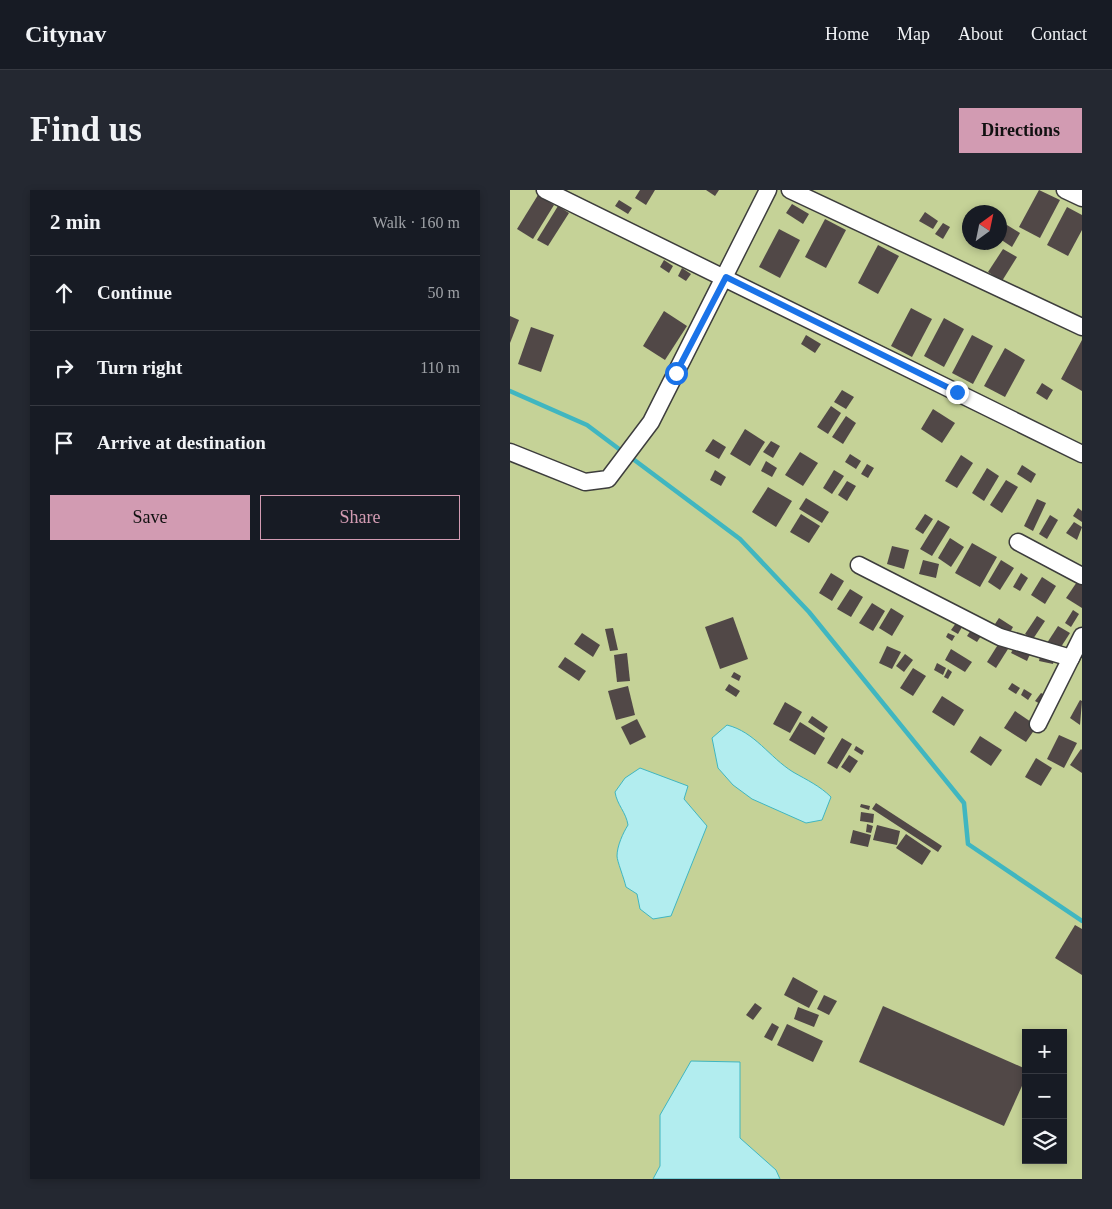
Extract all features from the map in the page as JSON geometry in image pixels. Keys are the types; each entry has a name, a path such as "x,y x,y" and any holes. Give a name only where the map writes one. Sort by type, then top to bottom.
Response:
{"street":[{"path":"545,190 726,277 1082,454"},
{"path":"510,452 584,482 608,479 651,422 726,277 768,190"},
{"path":"790,190 1082,327"},
{"path":"1065,190 1082,198"},
{"path":"1018,542 1082,576"},
{"path":"859,564 1000,637 1071,658"},
{"path":"1038,724 1082,636"}],"green space":[{"path":"510,190 1082,190 1082,1179 510,1179"}],"water":[{"path":"727,725 746,733 784,766 818,786 831,797 822,820 806,823 752,799 733,785 718,768 712,738"},
{"path":"640,768 688,786 684,799 707,826 671,916 653,919 640,909 637,894 626,887 617,856 618,848 628,825 615,792 625,778"},
{"path":"691,1061 740,1062 740,1138 776,1170 780,1179 653,1179 660,1166 660,1115"}],"building":[{"path":"640,190 655,190 646,205 635,198"},
{"path":"706,190 719,190 715,196"},
{"path":"1039,190 1060,200 1040,238 1019,227"},
{"path":"538,195 554,205 533,239 517,229"},
{"path":"619,200 632,208 628,214 615,206"},
{"path":"792,204 809,214 803,224 786,213"},
{"path":"558,206 569,213 548,246 537,240"},
{"path":"1067,207 1082,215 1082,230 1068,256 1047,245"},
{"path":"925,212 938,221 933,229 919,221"},
{"path":"825,219 846,230 826,268 805,257"},
{"path":"943,223 950,227 943,239 935,234"},
{"path":"1007,225 1020,233 1012,247 1007,244"},
{"path":"779,229 800,240 780,278 759,267"},
{"path":"878,245 899,256 878,294 858,283"},
{"path":"1002,250 1017,257 1002,281 988,272"},
{"path":"664,260 673,266 669,273 660,267"},
{"path":"682,268 691,274 686,281 678,276"},
{"path":"911,308 932,319 912,357 891,346"},
{"path":"664,311 687,326 665,360 643,346"},
{"path":"510,316 519,320 510,343"},
{"path":"944,318 964,329 944,367 924,356"},
{"path":"531,327 554,335 541,372 518,364"},
{"path":"806,335 821,344 815,353 801,344"},
{"path":"972,335 993,346 973,384 952,373"},
{"path":"1082,340 1082,391 1061,379"},
{"path":"1005,348 1025,360 1005,397 984,386"},
{"path":"1042,383 1053,390 1047,400 1036,393"},
{"path":"842,390 854,397 846,409 834,402"},
{"path":"831,406 841,413 828,434 817,427"},
{"path":"933,409 955,423 942,443 921,429"},
{"path":"846,416 856,423 843,444 832,437"},
{"path":"745,429 765,442 750,466 730,454"},
{"path":"713,439 726,447 719,459 705,451"},
{"path":"771,441 780,446 773,458 763,452"},
{"path":"800,452 818,463 803,486 785,475"},
{"path":"850,454 861,461 856,469 845,462"},
{"path":"961,455 973,463 957,488 945,481"},
{"path":"766,461 777,468 772,477 761,471"},
{"path":"867,464 874,468 868,478 861,474"},
{"path":"1022,465 1036,474 1031,483 1017,474"},
{"path":"987,468 999,476 984,501 972,493"},
{"path":"715,470 726,477 721,486 710,480"},
{"path":"834,470 844,476 832,494 823,488"},
{"path":"1006,480 1018,487 1002,513 990,505"},
{"path":"847,481 856,486 847,501 838,495"},
{"path":"768,487 792,501 776,527 752,512"},
{"path":"806,498 829,512 822,523 799,509"},
{"path":"1037,499 1046,503 1033,531 1024,526"},
{"path":"1078,508 1082,511 1082,522 1073,516"},
{"path":"801,514 820,526 809,543 790,532"},
{"path":"925,514 933,519 923,534 915,529"},
{"path":"1050,515 1058,520 1047,539 1039,534"},
{"path":"938,520 950,527 932,556 920,549"},
{"path":"1074,522 1082,527 1077,540 1066,533"},
{"path":"950,538 964,547 951,567 938,558"},
{"path":"972,543 997,557 980,587 955,573"},
{"path":"892,546 909,550 904,569 887,564"},
{"path":"923,560 939,564 936,578 919,574"},
{"path":"1001,560 1014,568 1000,590 988,582"},
{"path":"831,573 844,581 832,601 819,593"},
{"path":"1021,573 1028,578 1020,591 1013,587"},
{"path":"1042,577 1056,586 1045,604 1031,595"},
{"path":"1079,579 1082,581 1082,608 1066,598"},
{"path":"850,589 863,597 851,617 837,609"},
{"path":"872,603 885,611 873,631 859,623"},
{"path":"891,608 904,616 892,636 879,628"},
{"path":"1073,610 1079,614 1071,627 1065,623"},
{"path":"1037,616 1045,621 1033,639 1025,634"},
{"path":"733,617 748,659 720,669 705,627"},
{"path":"999,618 1013,627 1008,636 993,627"},
{"path":"956,623 962,627 958,634 951,630"},
{"path":"1058,626 1070,633 1059,650 1047,643"},
{"path":"613,628 618,650 610,651 605,629"},
{"path":"971,630 981,636 977,642 967,636"},
{"path":"582,633 600,645 593,657 574,644"},
{"path":"948,633 955,636 952,641 946,637"},
{"path":"999,643 1008,649 996,668 987,662"},
{"path":"1016,644 1031,652 1027,661 1011,653"},
{"path":"887,646 901,652 892,669 879,663"},
{"path":"951,649 972,662 965,672 945,660"},
{"path":"1041,652 1055,655 1053,664 1039,661"},
{"path":"627,653 630,681 617,682 614,655"},
{"path":"905,654 913,660 904,672 896,666"},
{"path":"565,657 586,671 579,681 558,667"},
{"path":"937,663 946,668 943,675 934,670"},
{"path":"913,668 926,676 913,696 900,688"},
{"path":"948,669 952,672 948,679 944,677"},
{"path":"734,672 741,676 739,681 731,677"},
{"path":"1012,683 1020,688 1016,694 1008,689"},
{"path":"729,684 740,691 736,697 725,690"},
{"path":"628,686 635,715 616,720 608,691"},
{"path":"1024,689 1032,694 1028,700 1021,695"},
{"path":"1041,693 1047,696 1042,705 1035,701"},
{"path":"942,696 964,710 954,726 932,712"},
{"path":"1080,700 1082,701 1080,725 1070,718"},
{"path":"785,702 802,712 790,733 773,724"},
{"path":"1015,711 1037,726 1026,742 1004,728"},
{"path":"812,716 828,727 824,733 808,722"},
{"path":"637,719 646,737 630,745 621,727"},
{"path":"800,722 825,738 815,755 789,740"},
{"path":"1059,735 1077,743 1064,768 1047,759"},
{"path":"980,736 1002,750 991,766 970,752"},
{"path":"842,738 852,744 837,769 827,763"},
{"path":"856,746 864,751 862,755 854,750"},
{"path":"1082,750 1082,773 1070,765"},
{"path":"849,755 858,761 850,773 841,767"},
{"path":"1036,758 1052,768 1041,786 1025,777"},
{"path":"876,803 942,846 938,852 872,809"},
{"path":"861,804 870,806 869,810 860,807"},
{"path":"861,812 874,814 873,823 860,821"},
{"path":"867,824 873,826 871,833 866,832"},
{"path":"877,825 900,831 897,845 873,840"},
{"path":"853,830 871,835 868,847 850,843"},
{"path":"906,834 931,851 922,865 896,848"},
{"path":"1075,925 1082,929 1082,975 1055,958"},
{"path":"793,977 818,991 809,1008 784,995"},
{"path":"824,995 837,1001 829,1015 817,1009"},
{"path":"755,1003 762,1008 753,1020 746,1015"},
{"path":"883,1006 1022,1067 1022,1086 1004,1126 859,1062"},
{"path":"798,1007 819,1015 814,1027 794,1019"},
{"path":"772,1023 779,1027 772,1041 764,1037"},
{"path":"787,1024 823,1041 813,1062 777,1045"}],"waterway":[{"path":"510,391 587,425 623,452"},
{"path":"629,456 740,539 809,612 964,803 968,844 1082,921"}],"route":[{"path":"676,373 726,277 957,392"}]}
